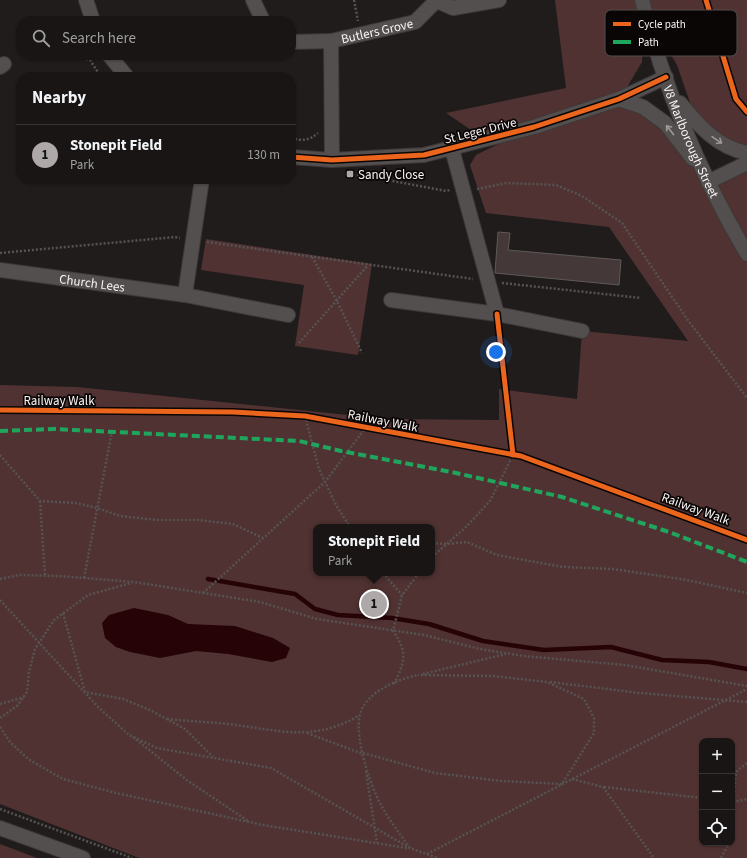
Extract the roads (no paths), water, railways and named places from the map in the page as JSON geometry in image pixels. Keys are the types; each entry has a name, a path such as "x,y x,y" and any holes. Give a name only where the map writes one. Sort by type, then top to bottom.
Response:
{"street":[{"path":"86,0 91,16"},
{"path":"253,0 261,16"},
{"path":"437,0 454,8 499,0"},
{"name":"Butlers Grove","path":"332,160 331,41 415,22 437,0"},
{"name":"V8 Marlborough Street","path":"642,0 645,10"},
{"path":"296,42 331,41"},
{"name":"V8 Marlborough Street","path":"659,56 671,92 705,177 747,254"},
{"path":"113,60 123,72"},
{"name":"St Leger Drive","path":"296,157 332,160 424,155 534,127 620,99 666,77"},
{"path":"671,92 698,126 716,141 735,151 747,153"},
{"path":"620,99 643,107 665,123 705,177 747,163"},
{"path":"452,148 497,314"},
{"path":"185,295 201,184"},
{"name":"Church Lees","path":"0,270 185,295 288,314"},
{"path":"391,300 497,314 582,330"},
{"path":"0,828 59,854 84,858"}],"waterway":[{"path":"208,579 295,594 315,609 338,615 392,618 429,624 483,641 544,650 611,647 662,660 709,662 747,669"}],"place":[{"name":"Sandy Close","path":"350,174"},
{"name":"Stonepit Field","path":"374,604"}]}
